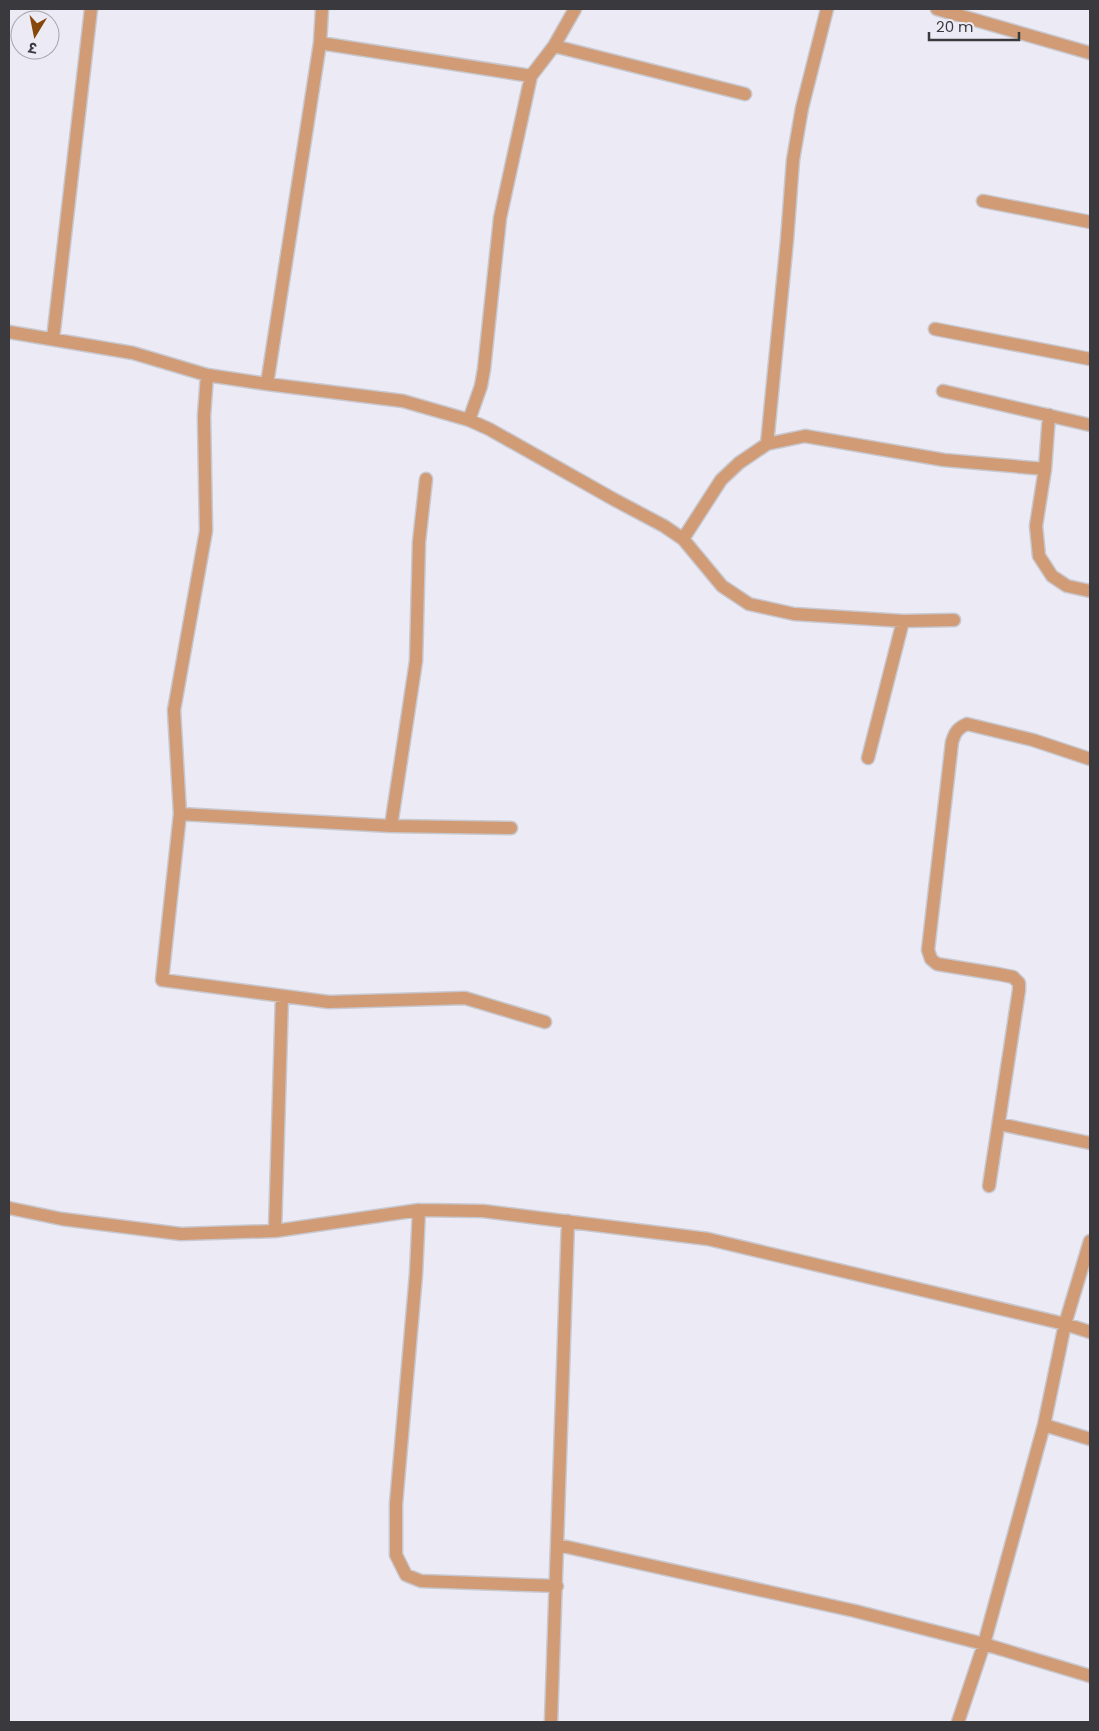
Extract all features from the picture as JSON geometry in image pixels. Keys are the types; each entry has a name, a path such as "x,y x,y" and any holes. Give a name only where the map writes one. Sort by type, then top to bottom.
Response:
{"street":[{"path":"53,339 91,9"},
{"path":"268,384 320,43 322,9"},
{"path":"469,420 484,369 500,218 531,76 554,46 575,9"},
{"path":"767,444 786,250 792,160 802,108 828,9"},
{"path":"937,9 1090,53"},
{"path":"320,43 531,76"},
{"path":"554,46 745,94"},
{"path":"983,201 1090,222"},
{"path":"934,329 1090,359"},
{"path":"9,332 133,353 207,375 402,401 469,420 489,429 664,526 683,539 722,586 749,604 794,614 903,621 954,620"},
{"path":"207,375 204,416 206,530 174,710 180,814 162,980 329,1002 465,998 545,1022"},
{"path":"943,391 1090,425"},
{"path":"1049,416 1036,526 1038,556 1052,576 1067,586 1090,591"},
{"path":"683,539 721,480 739,463 767,444 805,436 944,460 1044,469"},
{"path":"391,826 416,661 419,542 426,479"},
{"path":"868,758 903,621"},
{"path":"988,1186 999,1124 1019,982 1013,977 938,964 931,959 928,950 952,742 954,734 959,727 967,724 1033,740 1090,759"},
{"path":"180,814 391,826 511,828"},
{"path":"275,1231 282,996"},
{"path":"999,1124 1090,1143"},
{"path":"9,1208 62,1218 181,1234 275,1231 418,1210 483,1211 708,1239 1065,1324 1090,1332"},
{"path":"418,1210 416,1274 396,1504 396,1555 406,1575 421,1581 557,1586"},
{"path":"551,1722 568,1221"},
{"path":"958,1722 984,1644 1044,1425 1065,1324 1090,1241"},
{"path":"1044,1425 1090,1439"},
{"path":"558,1545 807,1600 984,1644 1090,1676"}]}
